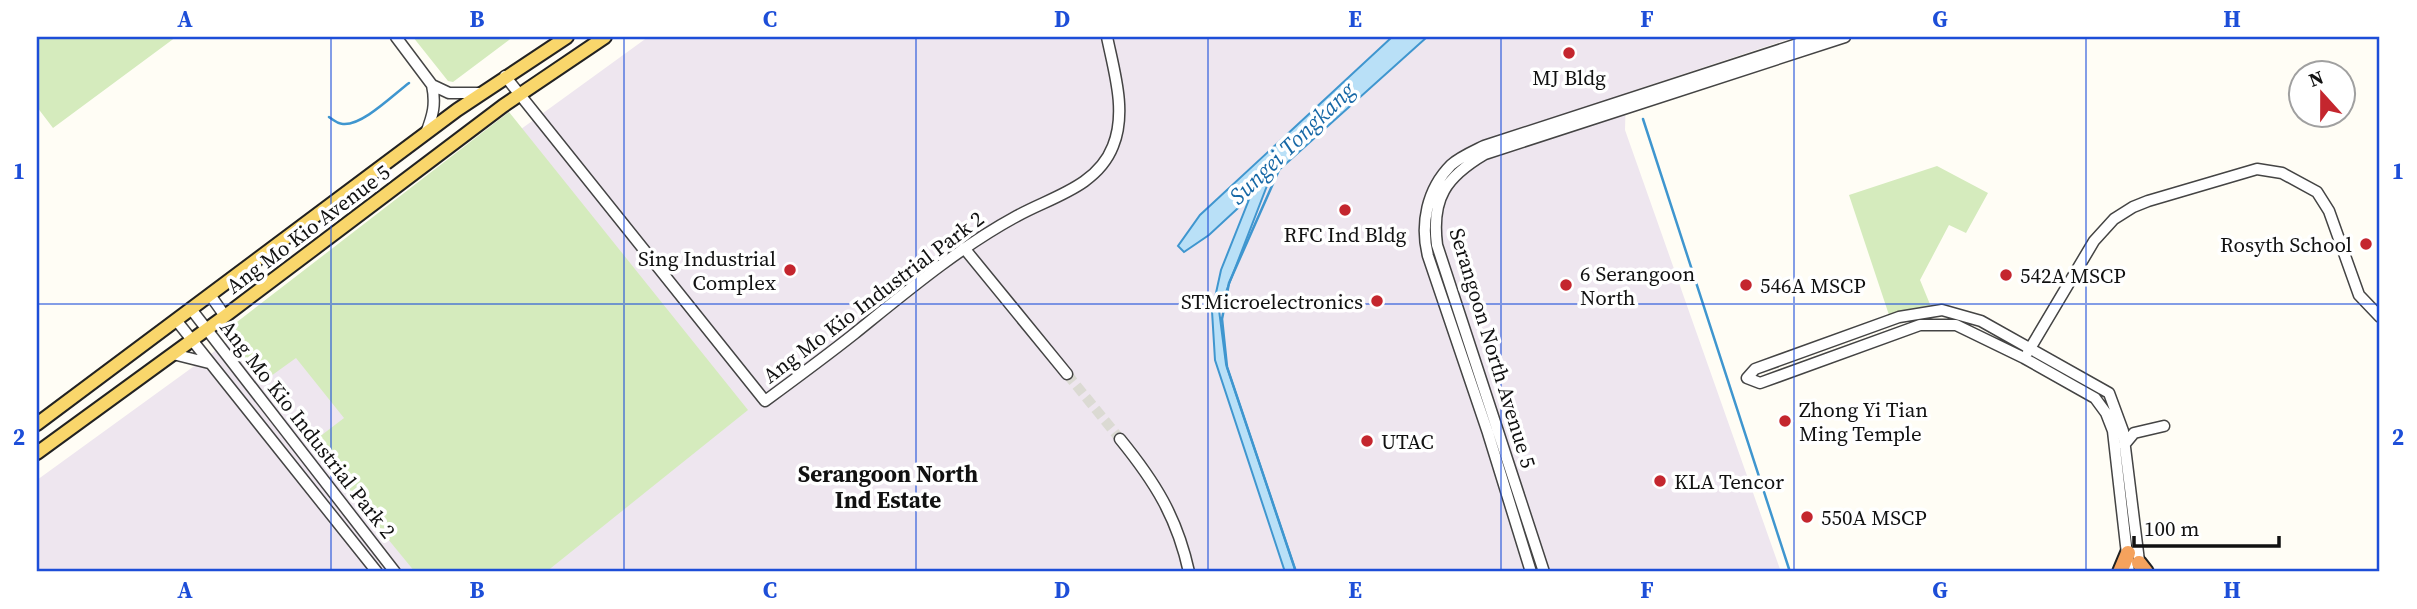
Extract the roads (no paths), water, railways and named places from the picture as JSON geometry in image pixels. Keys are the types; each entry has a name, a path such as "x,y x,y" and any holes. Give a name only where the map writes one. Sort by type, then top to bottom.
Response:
{"highway":[{"path":"2120,572 2137,567"}],"main road":[{"name":"Ang Mo Kio Avenue 5","path":"37,424 425,134 505,76 567,37"},
{"name":"Ang Mo Kio Avenue 5","path":"37,453 225,316 519,94 605,37"}],"street":[{"path":"396,37 432,85 434,114 425,134"},
{"name":"Ang Mo Kio Industrial Park 2","path":"505,76 765,401 964,248 1016,216 1085,183 1100,169 1113,146 1118,125 1118,91 1107,37"},
{"name":"Serangoon North Avenue 5","path":"1531,572 1423,237 1424,223 1436,186 1452,165 1484,146 1819,37"},
{"name":"Serangoon North Avenue 5","path":"1544,572 1437,244 1434,226 1437,204 1443,189 1457,172 1485,154 1845,37"},
{"path":"432,85 449,93 482,93"},
{"path":"2024,358 2094,241 2114,219 2133,207 2257,169 2282,173 2317,192 2329,211 2359,295 2380,319"},
{"path":"964,248 1067,374"},
{"path":"210,295 225,316"},
{"name":"Ang Mo Kio Industrial Park 2","path":"191,309 303,457 395,572"},
{"path":"1942,310 1981,321 2109,393 2123,432 2137,567 2113,431 2106,412 2095,398 2024,358 1956,325 1920,325 1760,383 1747,378 1755,369 1899,317 1942,310"},
{"name":"Ang Mo Kio Industrial Park 2","path":"176,320 377,572"},
{"path":"173,354 210,364"},
{"path":"1772,363 1777,377"},
{"path":"2124,445 2134,433 2164,426"},
{"path":"1120,439 1146,470 1160,494 1176,525 1189,572"}],"water":[{"name":"Sungei Tongkang","path":"1392,37 1427,37 1270,178 1219,310 1226,364 1296,572 1285,572 1215,360 1212,311 1221,270 1250,197 1209,235 1184,252 1178,246 1200,215"}],"waterway":[{"path":"329,117 341,124 359,120 409,83"},
{"path":"1643,119 1790,572"},
{"name":"Sungei Tongkang","path":"1279,170 1229,283 1222,319 1227,367 1296,572"}],"tunnel":[{"path":"1067,374 1120,439"}],"place":[{"name":"MJ Bldg","path":"1569,53"},
{"name":"RFC Ind Bldg","path":"1345,210"},
{"name":"Rosyth School","path":"2366,244"},
{"name":"Sing Industrial Complex","path":"790,270"},
{"name":"542A MSCP","path":"2006,275"},
{"name":"6 Serangoon North","path":"1566,285"},
{"name":"546A MSCP","path":"1746,285"},
{"name":"STMicroelectronics","path":"1377,301"},
{"name":"Zhong Yi Tian Ming Temple","path":"1785,421"},
{"name":"UTAC","path":"1367,441"},
{"name":"KLA Tencor","path":"1660,481"},
{"name":"550A MSCP","path":"1807,517"}],"district":[{"name":"Serangoon North Ind Estate","path":"888,487"}]}
